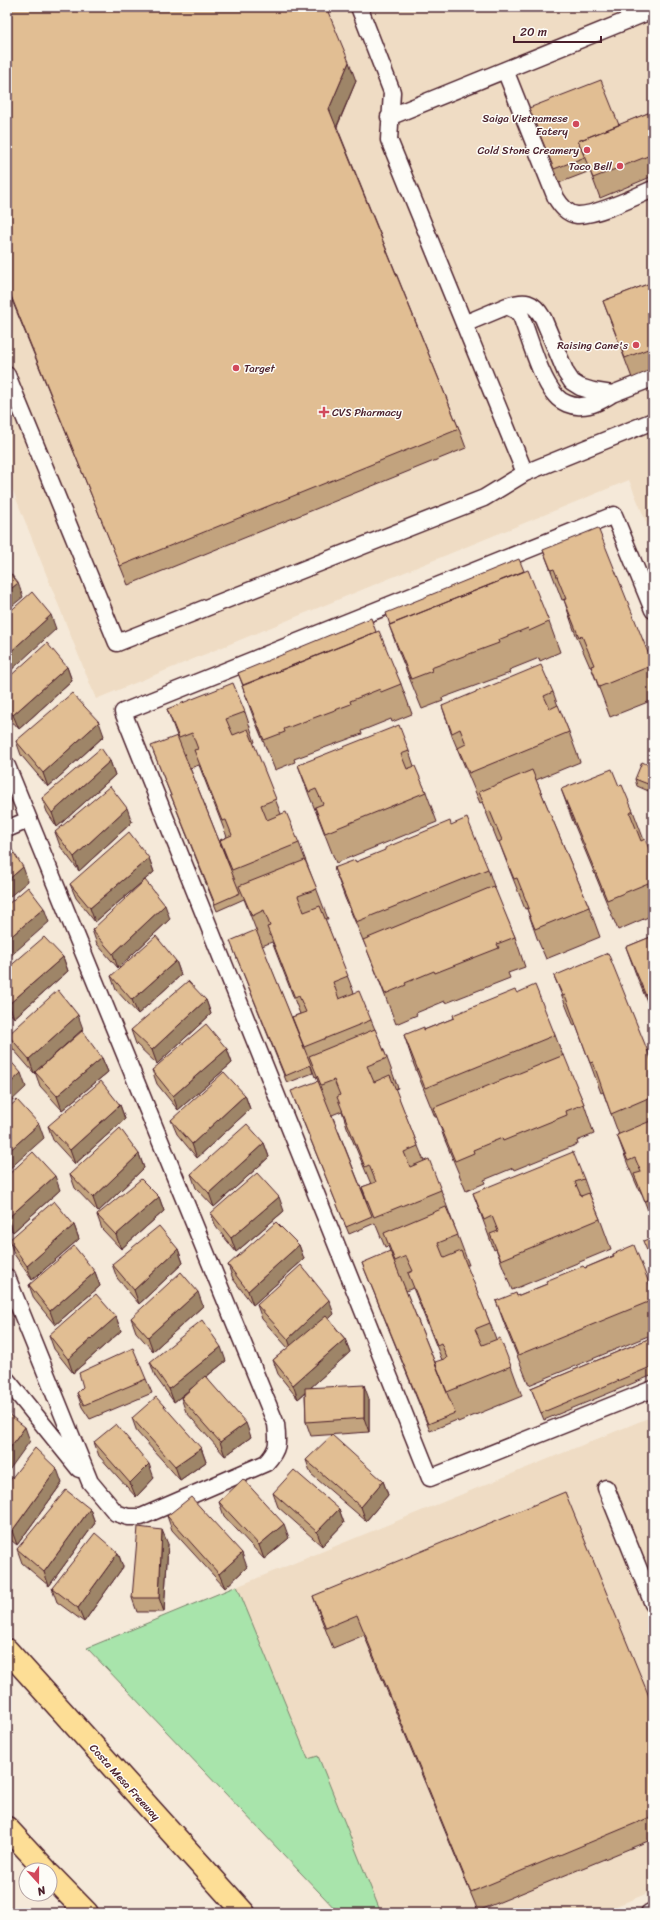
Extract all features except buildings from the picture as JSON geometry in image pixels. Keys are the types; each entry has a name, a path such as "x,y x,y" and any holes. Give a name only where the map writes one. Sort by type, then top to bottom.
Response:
{"highway":[{"name":"Costa Mesa Freeway","path":"7,1650 244,1913"},
{"path":"7,1828 39,1862"},
{"path":"58,1883 86,1913"}],"lane":[{"path":"359,7 392,92 389,117 389,140 525,473"},
{"path":"389,117 653,10"},
{"path":"505,70 556,198 563,209 575,215 588,214 653,190"},
{"path":"464,324 507,306 524,302 531,304 538,309 543,318 566,373 572,382 580,387 593,391 612,394"},
{"path":"507,306 517,311 521,316 548,384 556,396 564,403 580,407 595,404 612,394 653,378"},
{"path":"7,375 117,643 484,498 525,473 653,422"},
{"path":"653,610 614,515 123,712 430,1478 653,1389"},
{"path":"7,766 276,1424 278,1440 276,1453 266,1463 141,1517 128,1517 116,1513 7,1380"},
{"path":"7,829 28,820"},
{"path":"7,1277 90,1482"},
{"path":"606,1488 653,1604"},
{"path":"649,1913 653,1912"}],"shaded area":[{"path":"7,7 653,7 653,539 629,480 96,699 7,476"},
{"path":"653,1416 653,1891 599,1913 339,1913 87,1648"}],"green space":[{"path":"237,1586 308,1759 318,1756 381,1913 339,1913 87,1648"}],"place":[{"name":"Saiga Vietnamese Eatery","path":"576,124"},
{"name":"Cold Stone Creamery","path":"587,150"},
{"name":"Taco Bell","path":"620,166"},
{"name":"Raising Cane's","path":"636,345"},
{"name":"Target","path":"236,368"},
{"name":"CVS Pharmacy","path":"324,412"}]}
